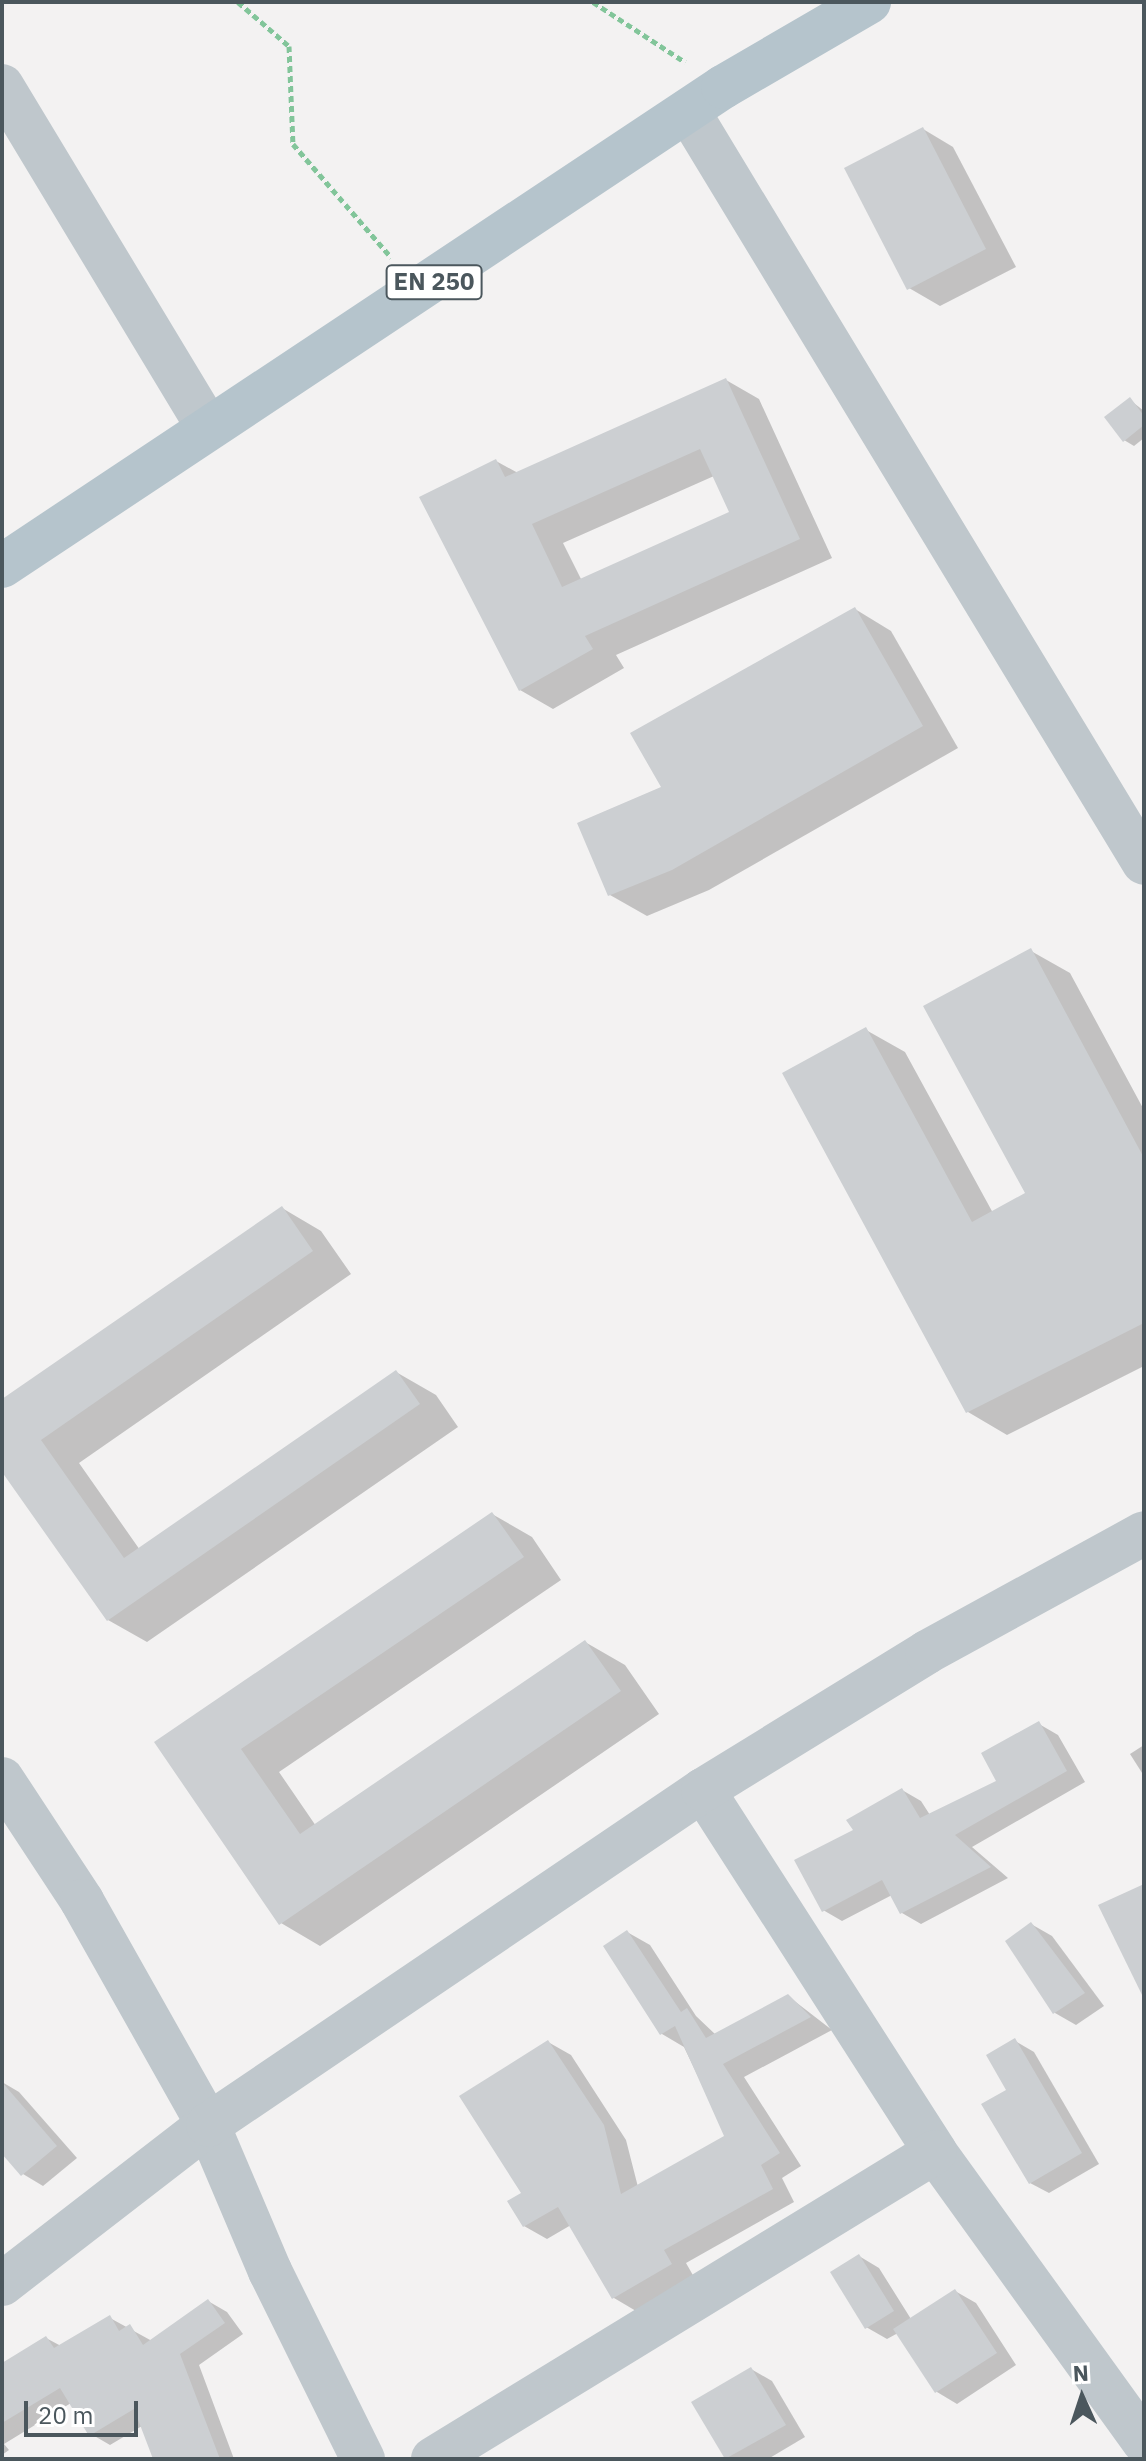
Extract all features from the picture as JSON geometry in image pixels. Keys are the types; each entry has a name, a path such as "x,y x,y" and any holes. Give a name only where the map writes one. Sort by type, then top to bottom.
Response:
{"main road":[{"name":"EN 250","path":"2,566 207,426 421,291 723,87 869,2"}],"street":[{"path":"2,86 207,426"},
{"path":"688,111 1142,854"},
{"path":"2,2284 208,2125 703,1790 927,1652 1144,1533"},
{"path":"2,1779 82,1901 208,2125 270,2271 363,2459"},
{"path":"703,1790 935,2152 1144,2442"},
{"path":"433,2459 935,2152"}],"path":[{"path":"238,2 289,46 293,144 421,291"},
{"path":"593,2 723,87"}],"building":[{"path":"923,127 986,249 907,290 844,168"},
{"path":"726,378 800,539 585,636 593,649 519,691 419,497 496,459 505,477","holes":["700,449 729,512 562,587 532,524"]},
{"path":"1130,397 1144,416 1144,425 1123,442 1104,417"},
{"path":"855,607 923,726 672,870 608,896 577,823 661,787 630,733"},
{"path":"1031,948 1144,1158 1144,1323 966,1413 782,1073 866,1027 972,1222 1025,1193 923,1006"},
{"path":"282,1206 313,1251 41,1440 124,1558 396,1370 420,1404 107,1621 2,1472 2,1399"},
{"path":"492,1512 524,1557 241,1749 300,1834 585,1640 621,1691 279,1925 154,1742"},
{"path":"1039,1721 1067,1771 955,1835 991,1867 900,1914 882,1880 822,1912 794,1860 853,1830 846,1820 902,1788 920,1818 996,1781 981,1753"},
{"path":"1144,1884 1144,1999 1098,1905"},
{"path":"1031,1922 1085,1993 1053,2014 1005,1941"},
{"path":"627,1930 681,2012 687,2008 706,2038 788,1994 811,2017 723,2064 780,2153 761,2165 773,2189 664,2250 672,2264 612,2299 558,2207 523,2227 507,2201 521,2193 459,2096 548,2040 604,2125 621,2194 724,2136 675,2026 660,2035 603,1946"},
{"path":"1015,2038 1082,2153 1029,2184 981,2104 1006,2090 986,2055"},
{"path":"2,2082 57,2146 21,2176 2,2154"},
{"path":"859,2254 894,2311 865,2329 830,2272"},
{"path":"955,2289 997,2353 935,2393 893,2329"},
{"path":"208,2299 225,2323 180,2354 220,2459 153,2459 134,2409 89,2436 60,2388 2,2423 2,2363 46,2336 54,2348 110,2315 119,2331 130,2324 143,2345"},
{"path":"751,2367 786,2425 725,2459 691,2402"}]}
